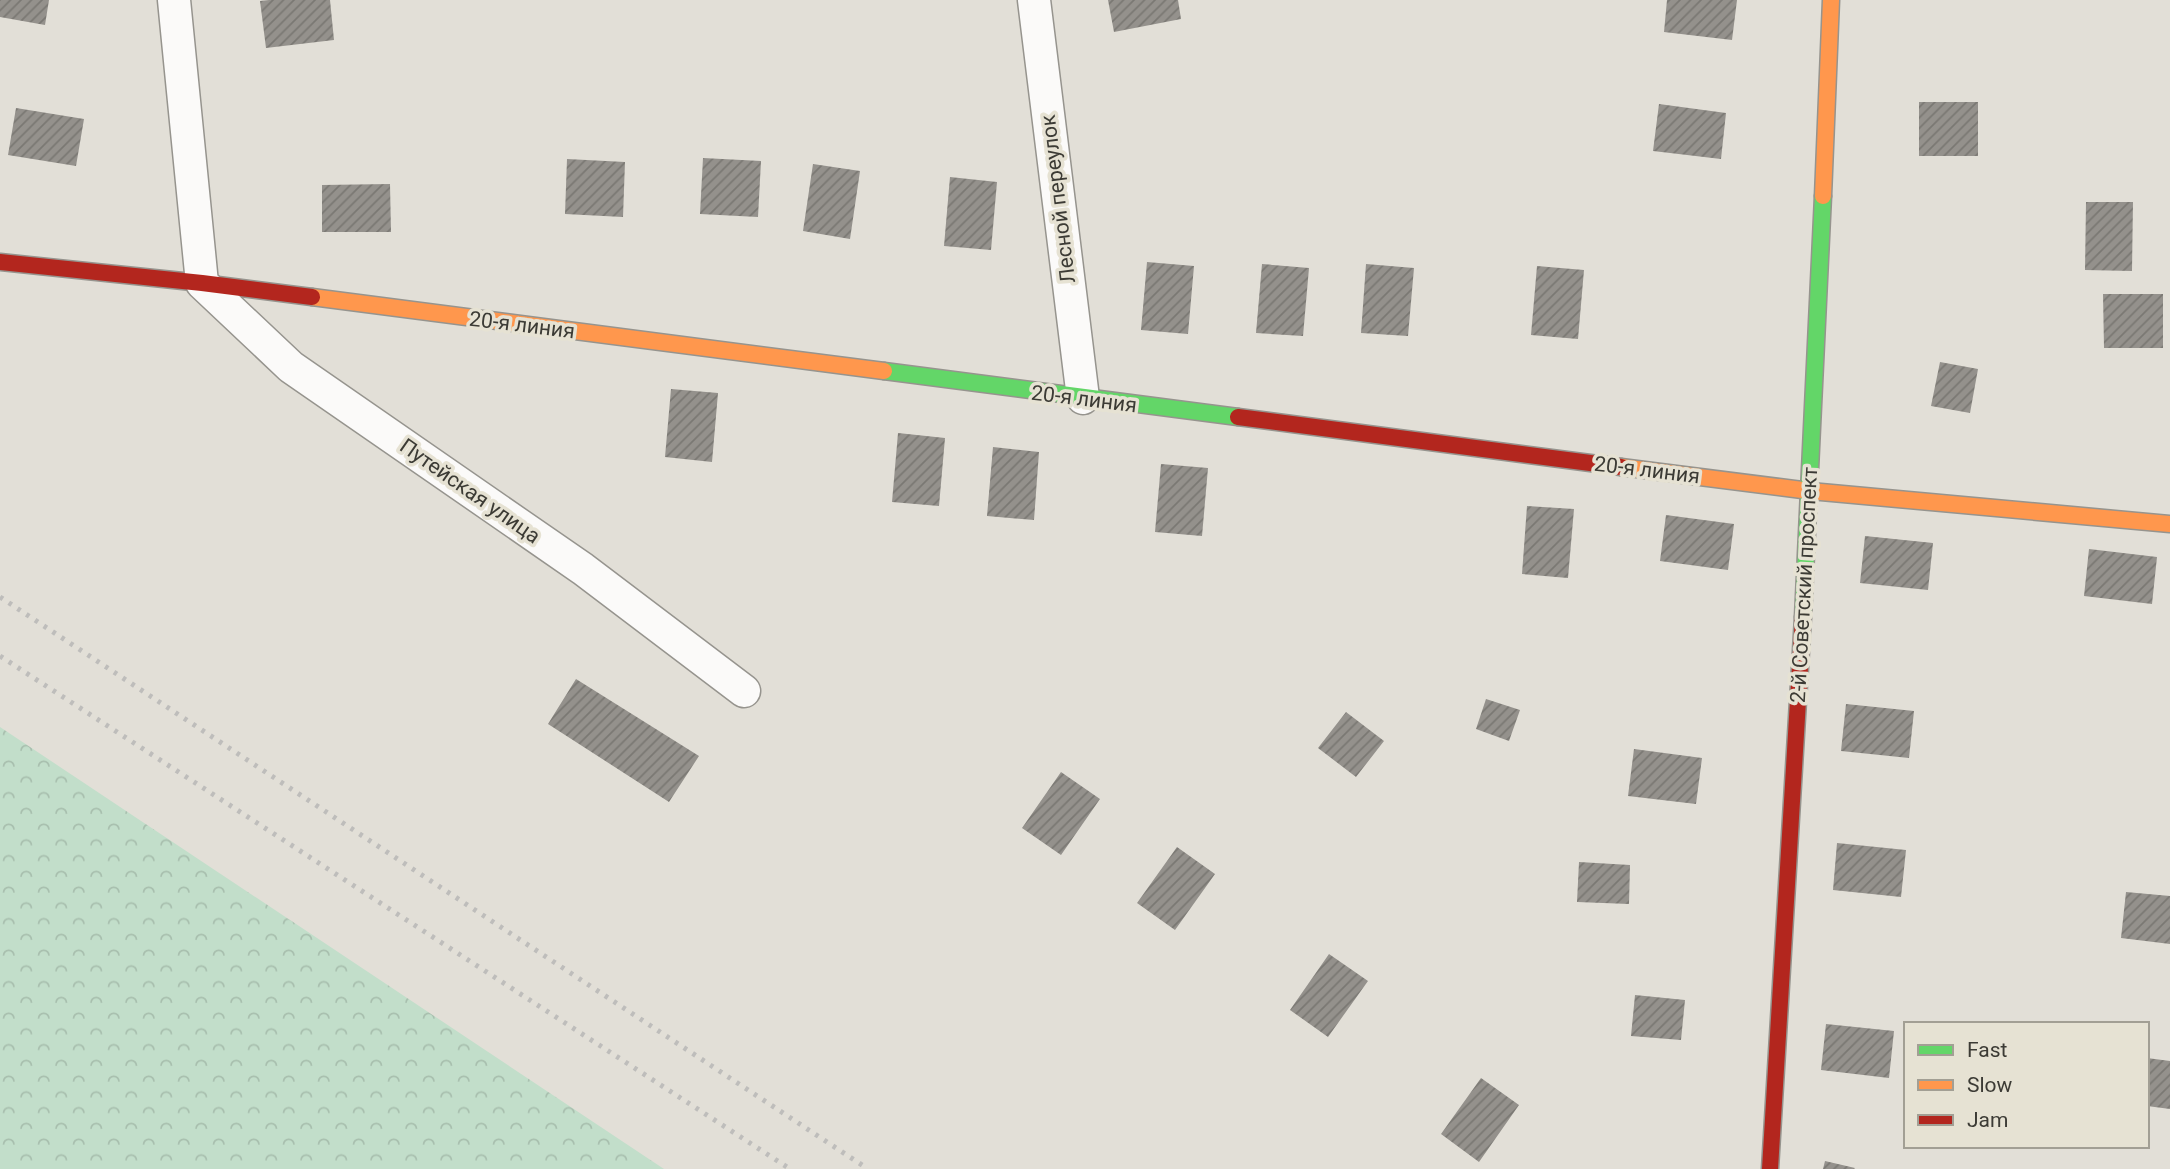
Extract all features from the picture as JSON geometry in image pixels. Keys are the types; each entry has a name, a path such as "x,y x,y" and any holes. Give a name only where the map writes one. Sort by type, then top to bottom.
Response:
{"street":[{"path":"174,0 202,283"},
{"name":"Лесной переулок","path":"1034,0 1083,398"},
{"name":"2-й Советский проспект","path":"1770,1169 1810,491 1831,0"},
{"name":"20-я линия","path":"0,262 202,283 1810,491 2170,524"},
{"name":"Путейская улица","path":"202,283 291,367 583,569 744,691"}],"green space":[{"path":"0,727 664,1169 0,1169"}],"building":[{"path":"0,0 49,0 45,25 0,17"},
{"path":"330,0 334,40 266,48 260,1"},
{"path":"1108,0 1178,0 1181,19 1114,32"},
{"path":"1667,0 1737,0 1732,40 1664,32"},
{"path":"1919,102 1978,102 1978,156 1919,156"},
{"path":"1659,104 1726,113 1721,159 1653,151"},
{"path":"16,108 84,119 76,166 8,155"},
{"path":"703,158 761,161 758,217 700,214"},
{"path":"567,159 625,162 623,217 565,214"},
{"path":"813,164 860,171 850,239 803,231"},
{"path":"950,177 997,182 991,250 944,246"},
{"path":"390,184 391,232 322,232 322,185"},
{"path":"2086,202 2133,202 2132,271 2085,270"},
{"path":"1147,262 1194,266 1188,334 1141,330"},
{"path":"1262,264 1309,268 1303,336 1256,333"},
{"path":"1366,264 1414,268 1408,336 1361,333"},
{"path":"1537,266 1584,270 1578,339 1531,335"},
{"path":"2103,294 2163,294 2163,348 2104,348"},
{"path":"1940,362 1978,369 1970,413 1931,406"},
{"path":"671,389 718,393 712,462 665,457"},
{"path":"898,433 945,438 939,506 892,502"},
{"path":"993,447 1039,452 1034,520 987,516"},
{"path":"1161,464 1208,468 1202,536 1155,532"},
{"path":"1527,506 1574,509 1568,578 1522,574"},
{"path":"1666,515 1734,524 1728,570 1660,561"},
{"path":"1865,536 1933,543 1928,590 1860,583"},
{"path":"2089,549 2157,557 2152,604 2084,596"},
{"path":"576,679 699,756 669,802 548,724"},
{"path":"1486,699 1520,710 1509,741 1476,729"},
{"path":"1846,704 1914,711 1909,758 1841,751"},
{"path":"1346,712 1384,741 1356,777 1318,748"},
{"path":"1634,749 1702,758 1696,804 1628,796"},
{"path":"1061,772 1100,799 1061,855 1022,828"},
{"path":"1837,843 1906,850 1901,897 1833,890"},
{"path":"1177,847 1215,874 1175,930 1137,903"},
{"path":"1579,862 1630,865 1629,904 1577,902"},
{"path":"2126,892 2170,896 2170,944 2121,938"},
{"path":"1329,954 1368,981 1328,1037 1290,1010"},
{"path":"1635,995 1685,1000 1681,1040 1631,1036"},
{"path":"1826,1024 1894,1031 1889,1078 1821,1070"},
{"path":"2149,1058 2170,1061 2170,1109 2149,1106"},
{"path":"1481,1078 1519,1105 1479,1162 1441,1134"},
{"path":"1825,1161 1855,1168 1823,1169"}],"railway":[{"path":"0,597 868,1169"},
{"path":"0,656 790,1169"}],"traffic: fast":[{"path":"1803,617 1823,196"},
{"path":"884,371 1238,417"}],"traffic: slow":[{"path":"1823,196 1831,0"},
{"path":"312,297 884,371"},
{"path":"1621,467 1810,491 2170,524"}],"traffic: jam":[{"path":"0,262 312,297"},
{"path":"1238,417 1621,467"},
{"path":"1770,1169 1803,617"}]}
